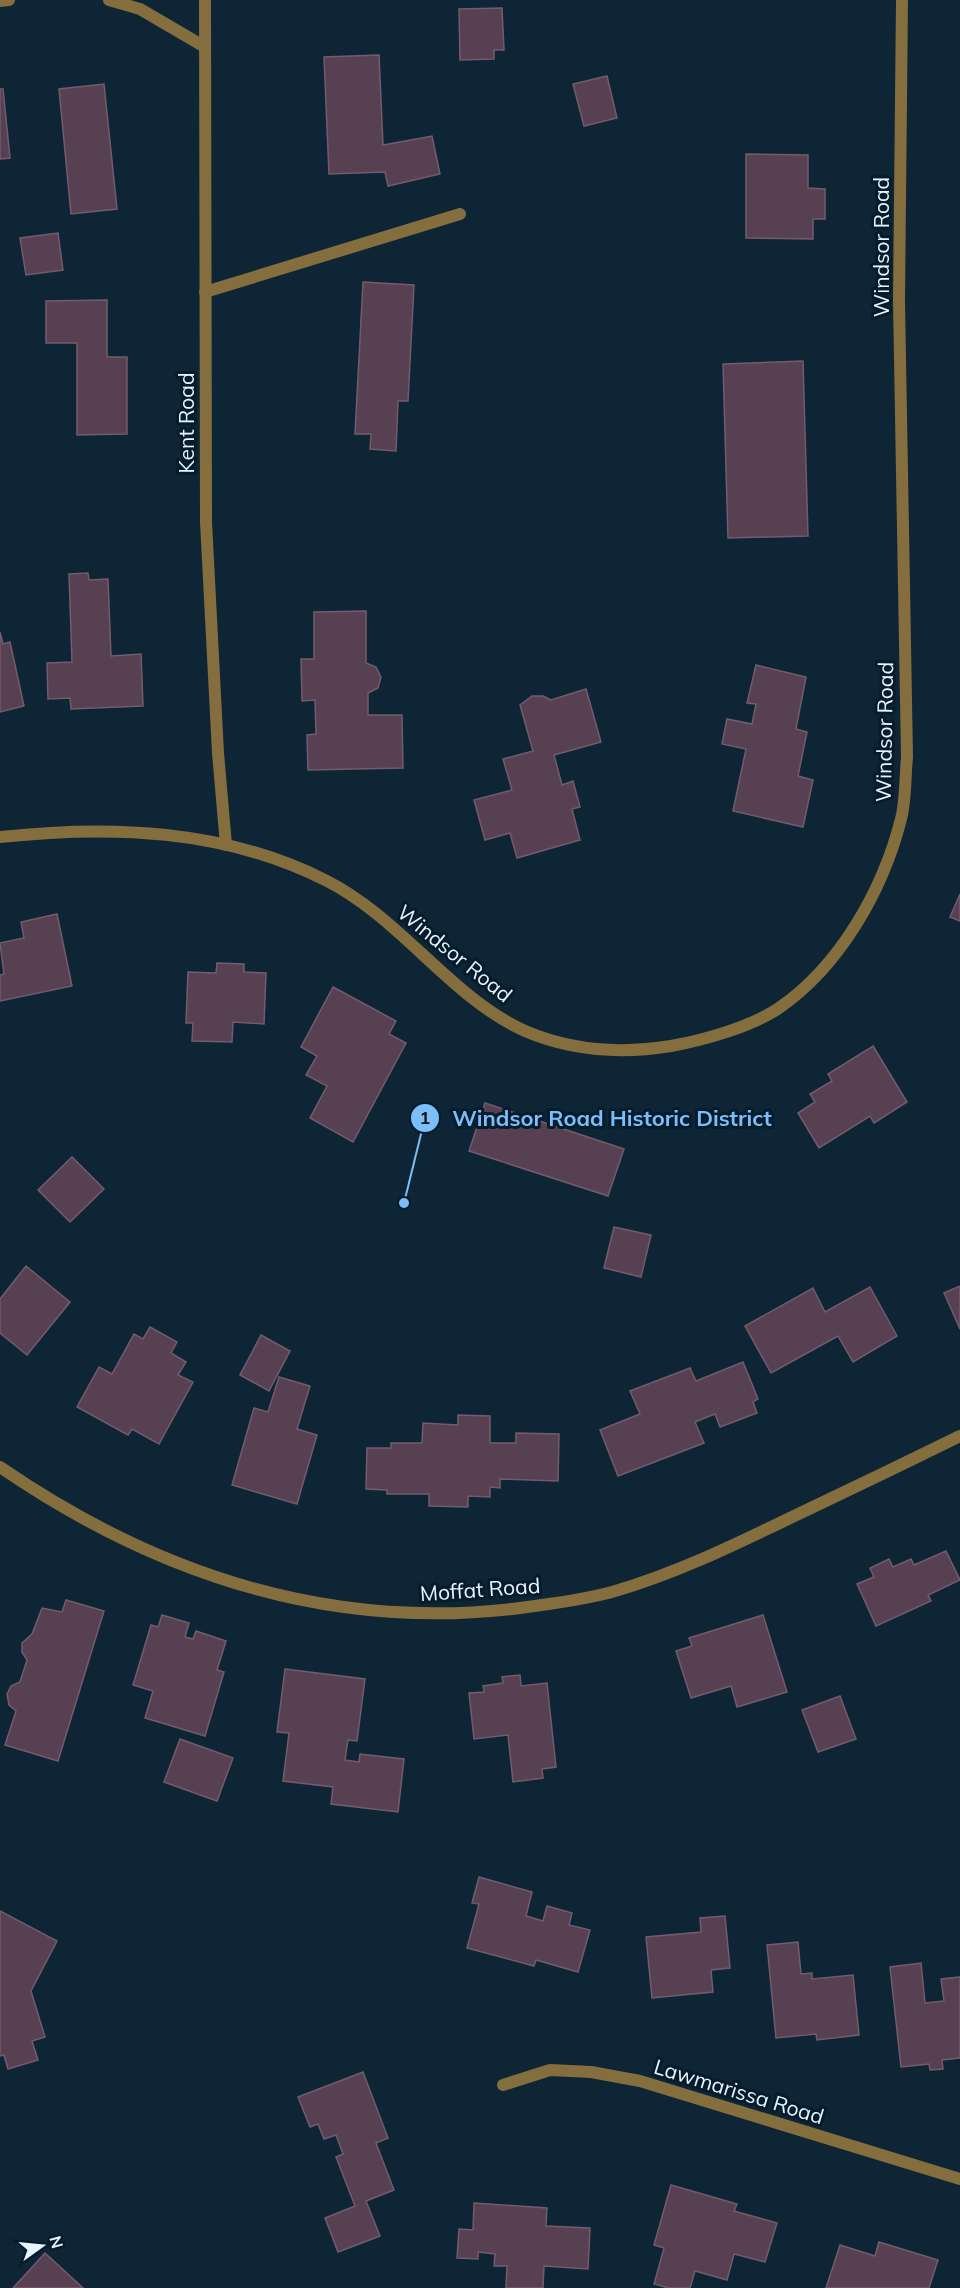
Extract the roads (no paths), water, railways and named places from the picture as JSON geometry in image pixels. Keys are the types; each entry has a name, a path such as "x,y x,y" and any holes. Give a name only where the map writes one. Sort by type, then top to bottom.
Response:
{"street":[{"path":"0,1 9,0"},
{"path":"109,0 140,9 205,47"},
{"name":"Kent Road","path":"205,0 206,522 218,753 226,846"},
{"name":"Windsor Road","path":"0,837 66,830 133,830 226,846 274,860 326,880 386,922 480,1005 525,1031 581,1048 642,1050 706,1040 777,1009 819,976 854,926 885,869 902,816 907,757 899,301 902,0"},
{"path":"206,291 460,214"},
{"name":"Moffat Road","path":"0,1467 84,1521 137,1547 225,1581 347,1608 419,1614 494,1611 552,1604 621,1589 694,1564 960,1436"},
{"name":"Lawmarissa Road","path":"503,2085 550,2070 591,2072 640,2081 960,2179"}],"place":[{"name":"Windsor Road Historic District","path":"404,1203"}]}
